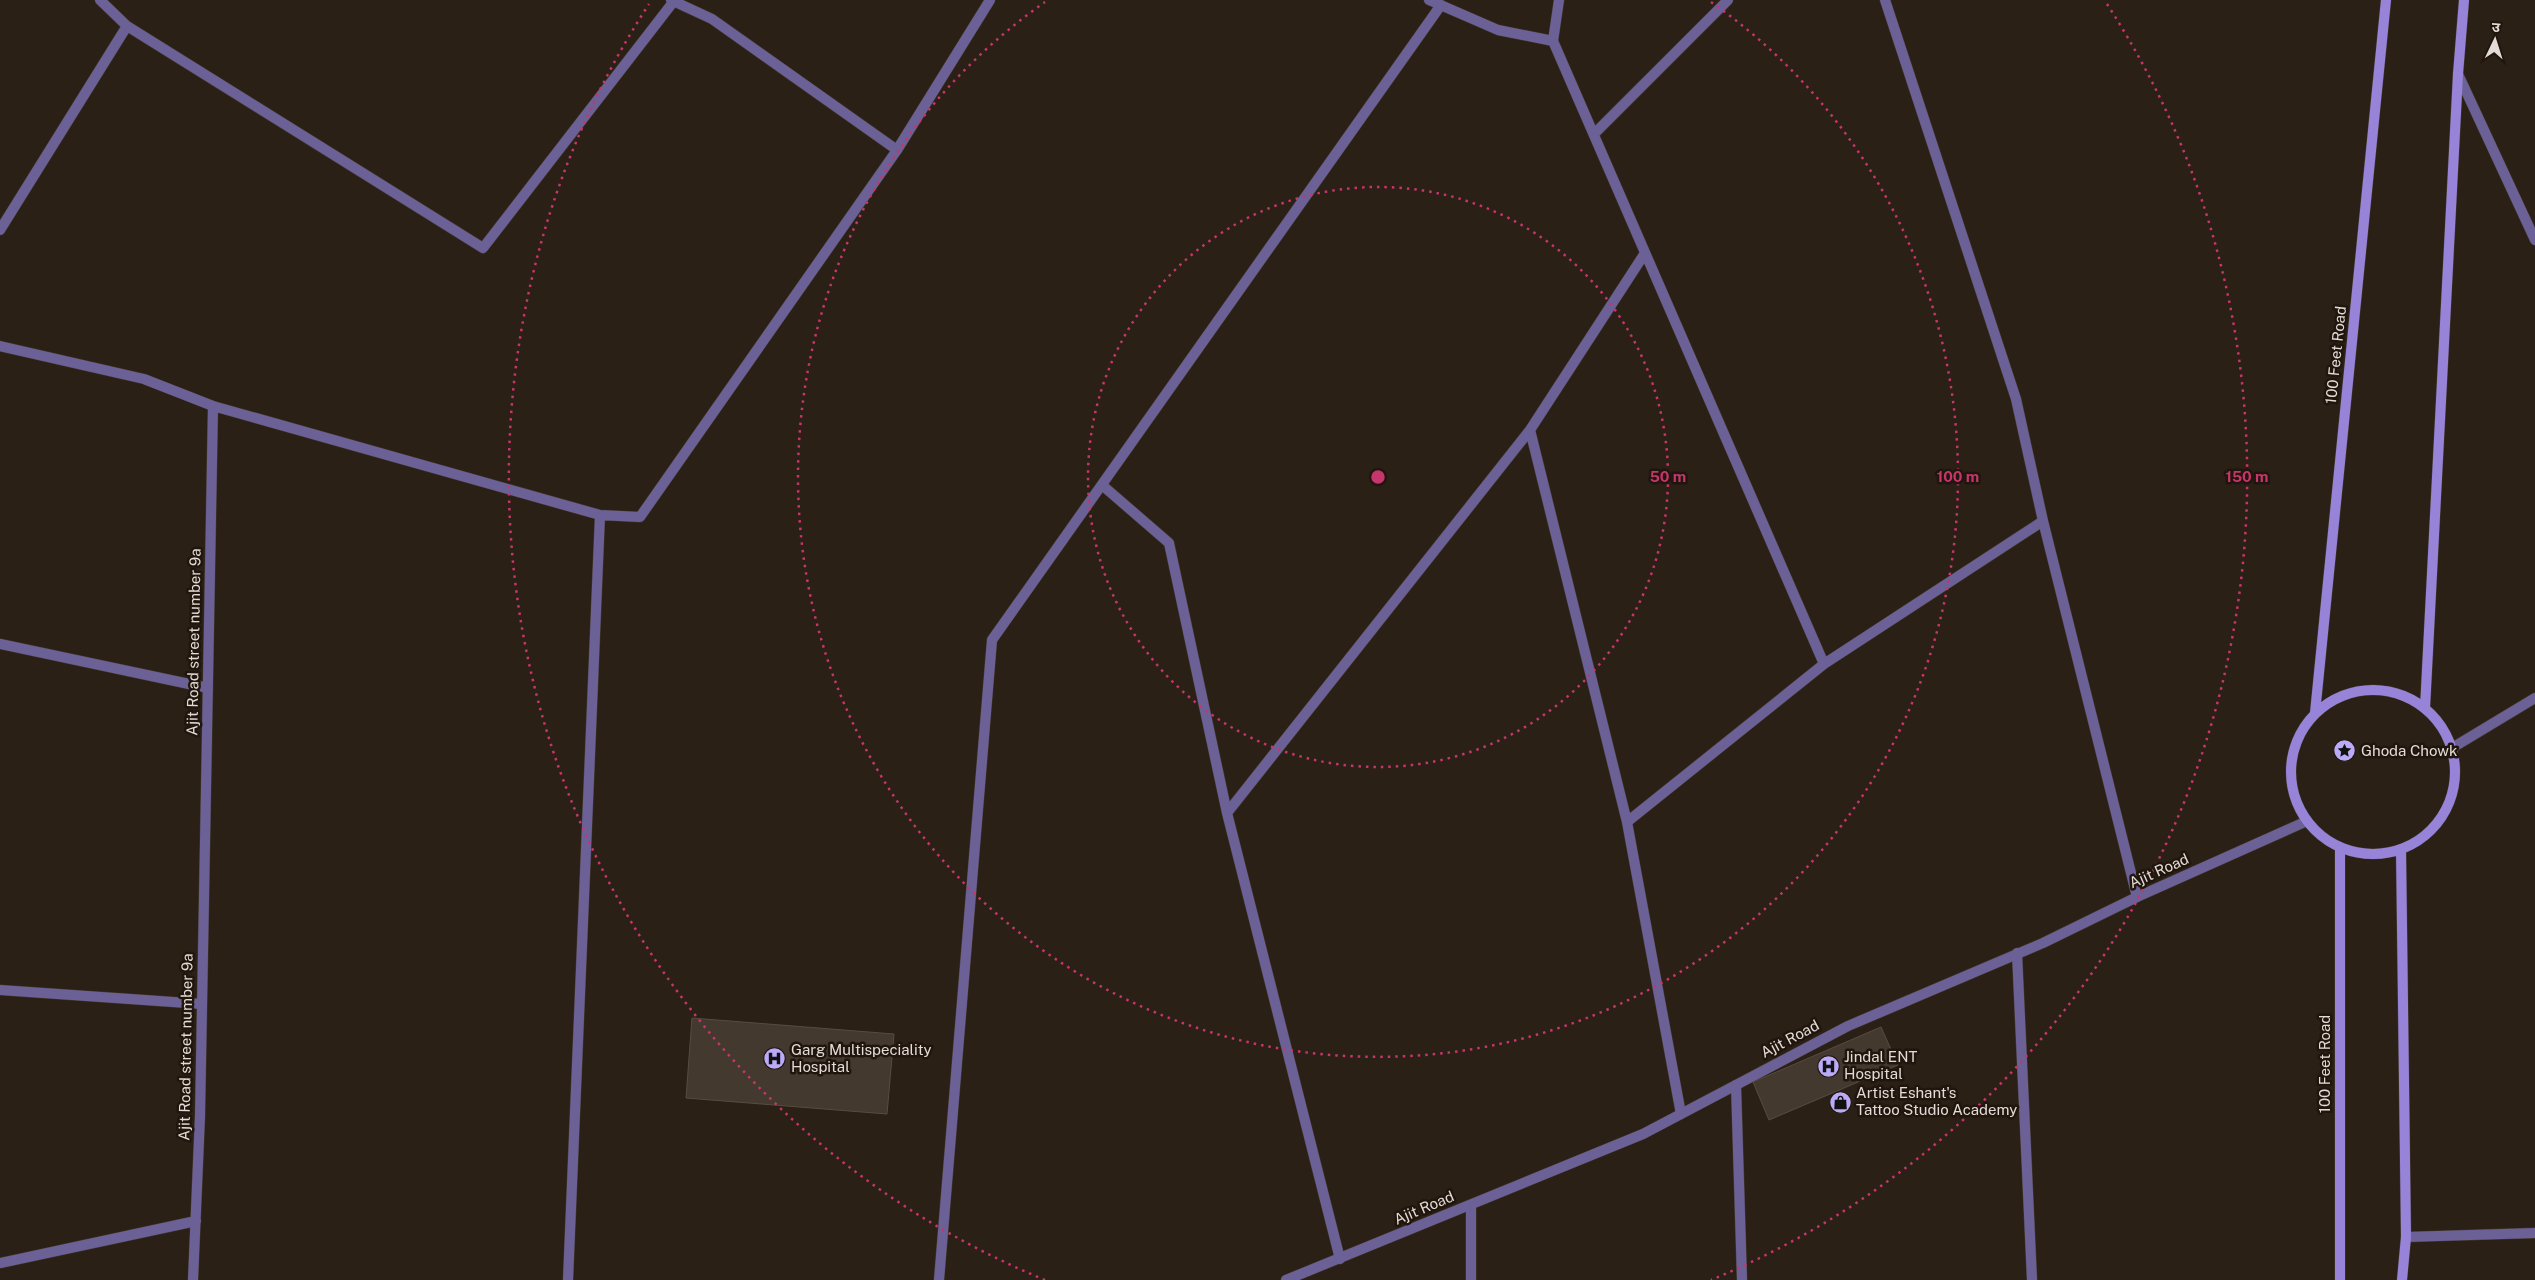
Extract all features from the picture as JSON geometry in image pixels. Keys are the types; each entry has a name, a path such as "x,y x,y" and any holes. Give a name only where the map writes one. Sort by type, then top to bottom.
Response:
{"main road":[{"name":"100 Feet Road","path":"2316,713 2386,0"},
{"path":"2425,708 2458,74 2464,0"},
{"path":"2365,691 2381,691 2404,696 2425,708 2441,726 2452,748 2455,768 2453,789 2447,808 2435,826 2420,840 2401,849 2381,854 2360,853 2340,847 2322,836 2307,821 2295,800 2291,778 2292,762 2301,732 2316,713 2335,699 2365,691"},
{"name":"100 Feet Road","path":"2340,847 2340,1280"},
{"path":"2401,849 2406,1236 2402,1280"}],"street":[{"path":"100,0 127,26 483,248 672,1 712,19 897,150"},
{"path":"0,346 5,349 144,379 213,406 600,515 640,517 897,150 990,0"},
{"path":"1428,0 1498,30 1553,41"},
{"path":"1559,0 1553,41 1595,133 1645,253 1824,664"},
{"path":"1595,133 1728,0"},
{"path":"1885,0 2016,399 2043,521 2137,897"},
{"path":"939,1280 992,640 1441,5"},
{"path":"0,230 127,26"},
{"path":"2458,74 2535,240"},
{"path":"1227,813 1530,430 1645,253"},
{"name":"Ajit Road street number 9a","path":"193,1280 202,1004 213,406"},
{"path":"1530,430 1627,822 1681,1114"},
{"path":"1102,484 1169,543 1227,813 1340,1259"},
{"path":"568,1280 600,515"},
{"path":"1627,822 1824,664 2043,521"},
{"path":"0,644 208,688"},
{"path":"2452,748 2535,698"},
{"name":"Ajit Road","path":"1286,1280 1643,1134 1848,1026 2017,953 2307,821"},
{"path":"2017,953 2032,1280"},
{"path":"0,990 202,1004"},
{"path":"1736,1085 1742,1280"},
{"path":"1470,1205 1471,1280"},
{"path":"0,1263 196,1221"},
{"path":"2406,1236 2535,1233"}],"building":[{"path":"692,1018 894,1034 887,1114 686,1098"},
{"path":"1881,1027 1898,1065 1769,1120 1753,1082"}],"place":[{"name":"Ghoda Chowk","path":"2345,751"},
{"name":"Garg Multispeciality Hospital","path":"775,1059"},
{"name":"Jindal ENT Hospital","path":"1828,1066"},
{"name":"Artist Eshant's Tattoo Studio Academy","path":"1840,1102"}]}
